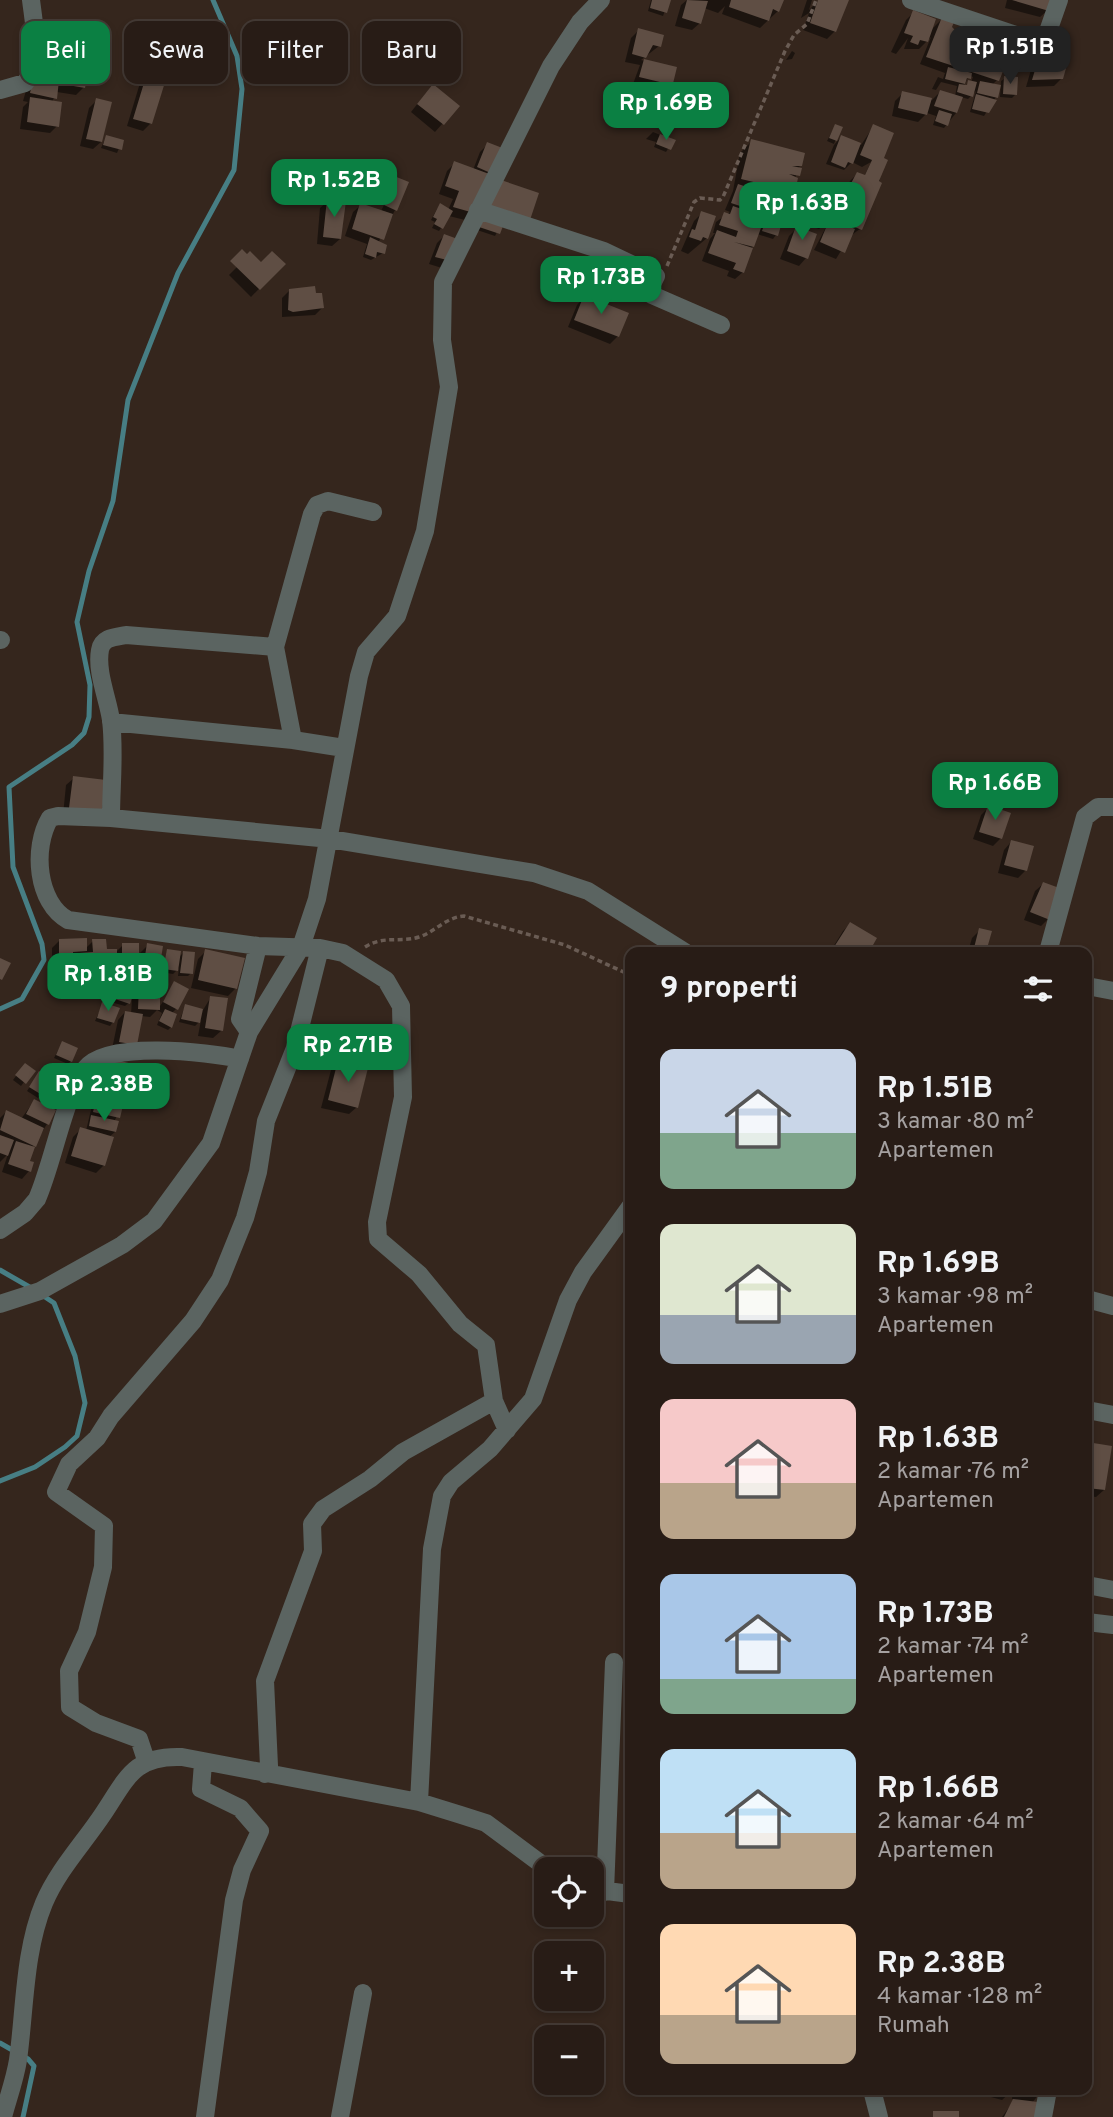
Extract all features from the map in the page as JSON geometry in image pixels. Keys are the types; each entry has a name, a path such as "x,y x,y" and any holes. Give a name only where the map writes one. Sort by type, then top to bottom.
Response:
{"street":[{"path":"0,90 25,83 33,69 35,47 31,0"},
{"path":"0,1304 33,1294 122,1245 155,1221 211,1143 249,1032 301,947 317,899 330,839 344,748 366,652 397,616 425,531 449,387 442,340 443,282 551,66 580,22 601,0"},
{"path":"911,0 1040,43 1045,40 1059,0"},
{"path":"478,210 604,251 656,276 650,288 652,295 721,325"},
{"path":"293,740 275,647 317,505 328,501 373,512"},
{"path":"111,818 111,722 100,650 107,639 126,635 275,647"},
{"path":"111,722 293,740 344,748"},
{"path":"1049,947 1084,817 1098,807 1113,807"},
{"path":"506,1430 494,1401 486,1345 460,1324 419,1274 378,1239 377,1222 402,1097 401,1006 391,987 378,974 348,957 320,948 258,946 68,920 57,914 43,886 41,864 45,826 50,818 58,816 111,818 330,839 534,873 588,891 677,947"},
{"path":"249,1032 240,1019 258,946"},
{"path":"146,1760 139,1739 96,1723 70,1707 69,1671 87,1632 103,1567 104,1526 56,1492 69,1464 97,1438 110,1416 193,1321 220,1280 232,1255 251,1195 266,1121 295,1048 320,948"},
{"path":"1092,987 1113,991"},
{"path":"0,1230 25,1213 37,1199 76,1085 92,1061 111,1054 135,1051 240,1059"},
{"path":"419,1802 432,1549 438,1510 451,1482 490,1449 533,1399 554,1334 583,1272 625,1214"},
{"path":"1092,1300 1113,1306"},
{"path":"265,1774 269,1766 265,1681 313,1551 312,1524 323,1510 370,1479 403,1452 494,1401"},
{"path":"1092,1411 1113,1415"},
{"path":"1092,1586 1113,1590"},
{"path":"1092,1623 1113,1625 1113,1612"},
{"path":"600,1857 614,1662"},
{"path":"3,2117 17,2064 32,1945 43,1904 60,1871 129,1775 146,1760 161,1756 182,1756 203,1763 419,1802 486,1823 534,1859"},
{"path":"203,1763 201,1789 240,1808 260,1831 242,1870 234,1900 205,2117"},
{"path":"604,1891 625,1893"},
{"path":"340,2117 363,1993"},
{"path":"873,2095 879,2117"},
{"path":"1044,2117 1047,2095"}],"path":[{"path":"656,276 666,270 694,202 700,198 720,200 723,197 785,51 794,35 807,24 816,0"},
{"path":"348,957 375,941 418,937 451,919 464,916 565,945 625,973"}],"building":[{"path":"652,0 671,0 667,13 650,8"},
{"path":"687,0 708,1 701,24 682,18"},
{"path":"731,0 784,0 779,12 773,9 769,21 729,7"},
{"path":"818,0 849,0 836,32 810,23"},
{"path":"1012,0 1052,0 1049,11"},
{"path":"913,10 936,19 928,42 920,40 918,45 910,42 913,36 904,33"},
{"path":"942,17 954,22 952,27 955,30 969,35 971,30 983,34 982,46 987,48 982,63 993,37 1014,45 999,81 926,57"},
{"path":"638,28 664,35 661,47 653,45 646,58 632,54"},
{"path":"1040,53 1068,61 1063,79 1032,80"},
{"path":"644,59 677,67 670,96 662,94 664,83 639,77"},
{"path":"948,67 972,73 971,79 967,78 965,84 945,79"},
{"path":"1004,76 1018,77 1017,95 1003,94"},
{"path":"968,80 977,82 973,97 957,92 959,84 967,85"},
{"path":"980,81 1001,85 998,98 977,93"},
{"path":"32,84 59,84 57,99 30,93"},
{"path":"62,84 86,84 85,88"},
{"path":"144,84 164,84 152,124 133,119"},
{"path":"433,84 460,106 444,125 417,104"},
{"path":"940,90 963,97 957,113 934,106"},
{"path":"902,91 932,98 927,115 898,108"},
{"path":"976,94 997,100 989,113 972,109"},
{"path":"30,97 62,102 59,127 27,122"},
{"path":"96,98 112,102 102,142 86,139"},
{"path":"939,110 952,114 948,126 935,121"},
{"path":"835,124 843,127 837,141 829,138"},
{"path":"873,124 894,133 884,158 888,160 879,181 882,183 862,230 840,221 841,217 835,214 857,172 865,175 872,160 860,155"},
{"path":"660,134 676,140 671,150 656,144"},
{"path":"106,135 124,140 122,150 103,145"},
{"path":"841,135 861,143 853,164 848,162 845,168 831,162"},
{"path":"751,139 805,153 802,166 792,166 802,168 800,176 789,174 798,178 795,192 741,179"},
{"path":"487,142 505,149 495,175 477,167"},
{"path":"454,161 492,175 474,213 453,207 459,191 445,186"},
{"path":"374,168 409,182 397,211 384,205 390,192 368,184"},
{"path":"501,180 539,193 530,220 487,207"},
{"path":"738,184 756,190 749,209 731,203"},
{"path":"765,192 798,202 795,211 785,208 782,219 759,212"},
{"path":"327,199 346,201 341,239 323,237"},
{"path":"360,203 393,214 384,240 352,229"},
{"path":"440,203 453,211 443,229 434,224 437,219 433,217"},
{"path":"733,206 765,217 754,247 734,242 753,248 744,273 733,269 736,263 708,253 717,230 736,237 738,231 719,225 724,212 730,214"},
{"path":"822,208 830,211 823,227 815,224"},
{"path":"701,211 716,216 708,239 703,237 701,241 689,237 692,229 695,230"},
{"path":"484,213 503,226 500,234 479,227"},
{"path":"767,216 782,222 778,236 762,231"},
{"path":"830,218 855,229 845,253 820,242"},
{"path":"796,226 817,234 808,259 787,251"},
{"path":"444,234 463,241 451,261 435,257"},
{"path":"370,237 387,245 385,254 377,252 376,258 365,254"},
{"path":"242,249 247,254 250,251 261,262 272,251 286,264 260,290 230,261"},
{"path":"315,286 316,293 322,293 324,308 293,312 288,310 289,289"},
{"path":"584,295 629,313 619,337 574,320"},
{"path":"1010,772 1030,779 1023,797 1003,790"},
{"path":"73,776 106,780 102,812 69,808"},
{"path":"988,805 1011,813 1002,839 979,832"},
{"path":"1011,840 1034,846 1027,871 1004,865"},
{"path":"1043,882 1062,889 1050,920 1030,912"},
{"path":"850,922 877,938 872,947 834,947"},
{"path":"979,928 992,931 987,947 974,947"},
{"path":"87,938 87,951 73,952 73,960 59,960 59,939"},
{"path":"92,939 106,939 107,949 117,949 117,963 79,964 79,953 93,952"},
{"path":"122,943 139,943 139,972 122,972"},
{"path":"147,943 163,946 159,971 143,969"},
{"path":"167,949 181,951 178,971 163,969"},
{"path":"205,949 245,958 237,989 198,980"},
{"path":"183,951 195,952 193,974 180,973"},
{"path":"0,958 11,963 2,980 0,979"},
{"path":"90,976 110,980 106,997 86,992"},
{"path":"174,981 189,989 178,1010 163,1002"},
{"path":"114,983 135,990 130,1004 109,997"},
{"path":"139,985 160,985 160,1010 138,1009"},
{"path":"210,996 228,998 223,1031 205,1028"},
{"path":"102,1002 120,1008 114,1023 97,1018"},
{"path":"185,1004 203,1009 200,1023 181,1019"},
{"path":"165,1009 177,1014 172,1028 159,1021"},
{"path":"125,1011 143,1014 137,1045 119,1042"},
{"path":"62,1041 78,1048 72,1062 56,1055"},
{"path":"108,1058 137,1065 130,1094 100,1087"},
{"path":"338,1060 368,1068 358,1108 328,1100"},
{"path":"25,1063 36,1071 26,1084 15,1075"},
{"path":"39,1071 52,1079 42,1095 29,1087"},
{"path":"98,1091 125,1097 120,1118 93,1112"},
{"path":"34,1099 56,1110 49,1125 26,1114"},
{"path":"6,1110 44,1128 36,1147 0,1130"},
{"path":"91,1115 119,1121 116,1132 89,1126"},
{"path":"80,1127 114,1137 105,1166 71,1156"},
{"path":"0,1135 14,1140 8,1156 0,1153"},
{"path":"16,1141 35,1147 30,1161 34,1162 31,1172 8,1164"},
{"path":"1092,1443 1112,1446 1105,1490 1092,1489"},
{"path":"1013,2099 1038,2102 1036,2117 1004,2117"},
{"path":"933,2111 959,2111 959,2117 933,2117"}],"waterway":[{"path":"0,1009 22,999 44,960 42,944 13,867 9,787 72,745 84,733 89,717 90,685 77,622 89,571 113,501 128,400 178,273 234,170 242,89 237,56 213,0"},
{"path":"0,1270 33,1289"},
{"path":"0,1481 35,1467 77,1436 85,1403 75,1356 54,1303 42,1295"},
{"path":"0,2043 28,2059 34,2066 23,2117"}]}
